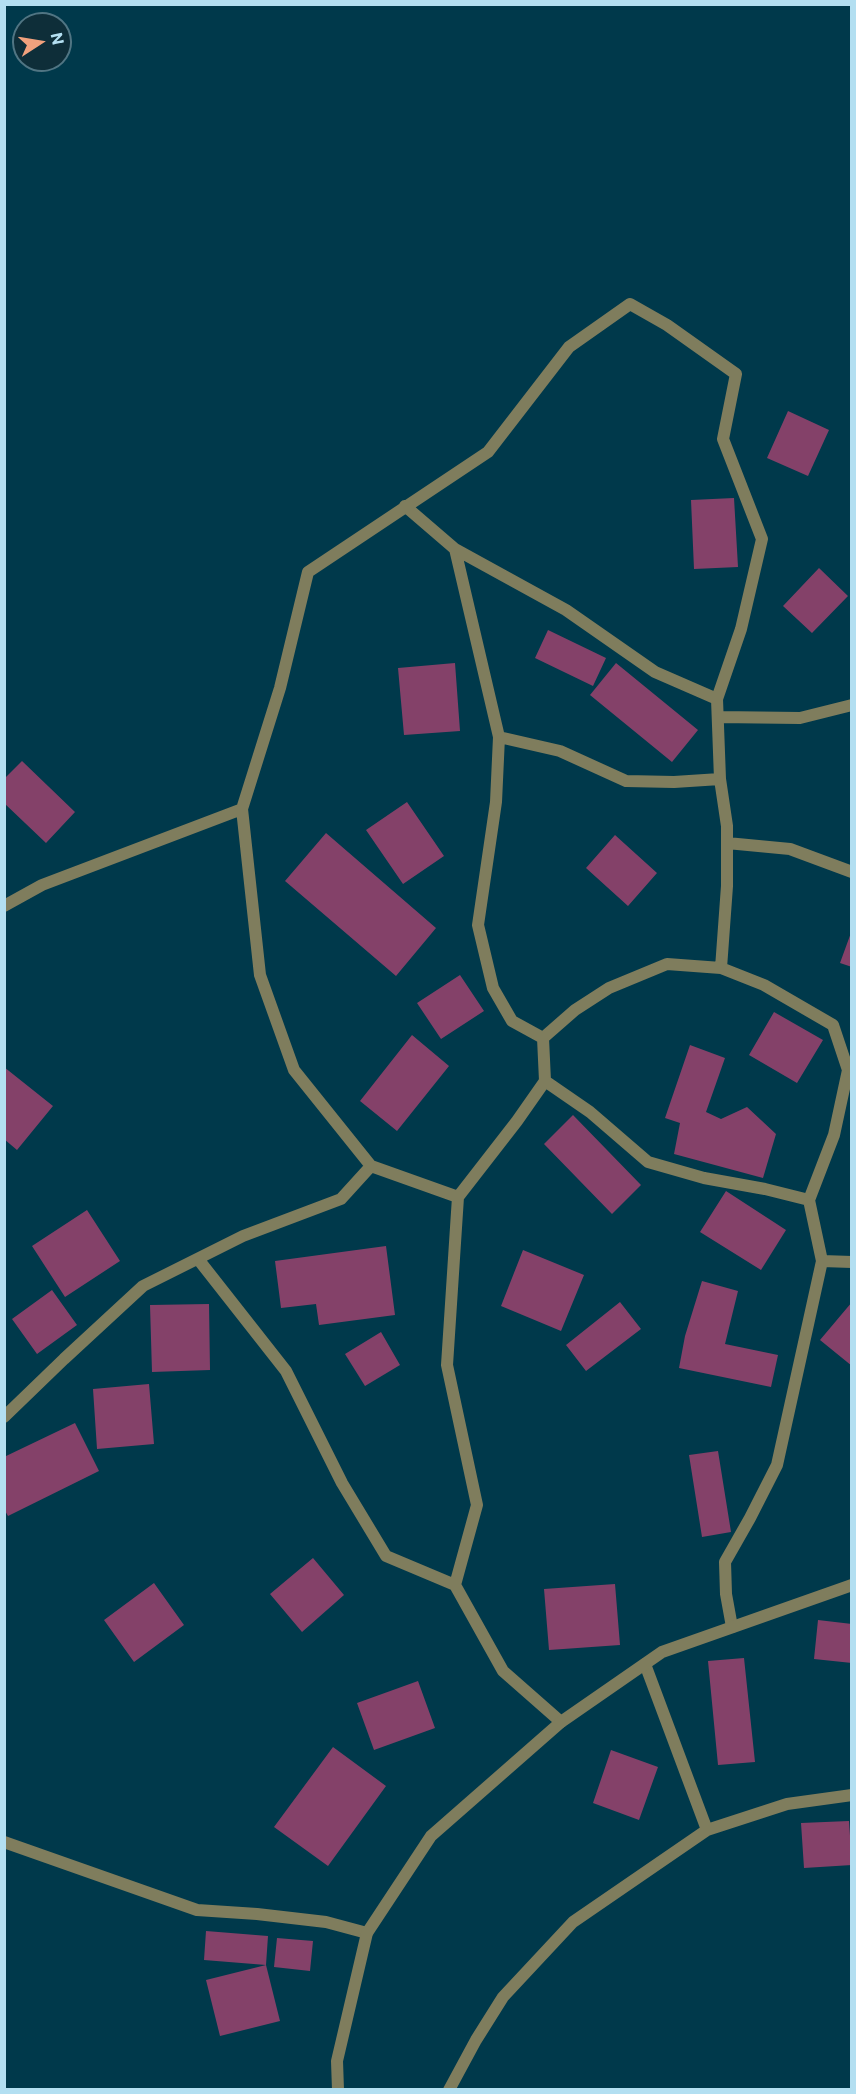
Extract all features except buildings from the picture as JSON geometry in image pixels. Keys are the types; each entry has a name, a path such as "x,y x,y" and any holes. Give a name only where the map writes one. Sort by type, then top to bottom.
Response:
{"street":[{"path":"458,1197 371,1166 294,1070 260,975 242,809 280,688 308,572 488,452 569,347 630,304 667,325 736,374 723,439 762,539 741,629 717,699 720,779 727,826 727,886 721,968"},
{"path":"405,506 455,549 566,610 655,672 717,699"},
{"path":"455,549 499,737 496,802 478,925 493,988 512,1021 543,1038"},
{"path":"718,717 800,718 852,705"},
{"path":"499,737 560,751 626,781 674,782 720,779"},
{"path":"6,903 42,885 242,809"},
{"path":"727,843 790,849 852,872"},
{"path":"543,1038 575,1010 609,988 667,964 721,968 764,985 833,1025 850,1068 834,1135 809,1200 822,1261 777,1465 725,1562 726,1594 732,1628"},
{"path":"454,1586 477,1505 447,1365 458,1197 518,1121 545,1081 543,1038"},
{"path":"545,1081 590,1112 648,1162 704,1178 809,1200"},
{"path":"4,1418 143,1286 243,1236 341,1199 371,1166"},
{"path":"198,1259 286,1371 342,1483 386,1556 454,1586 503,1671 561,1722"},
{"path":"822,1261 852,1263"},
{"path":"338,2090 337,2061 367,1933 431,1836 561,1722 662,1652 852,1586"},
{"path":"645,1664 707,1830"},
{"path":"449,2090 503,1996 573,1922 707,1830 787,1804 852,1795"},
{"path":"4,1842 197,1910 326,1922 367,1933"}]}
